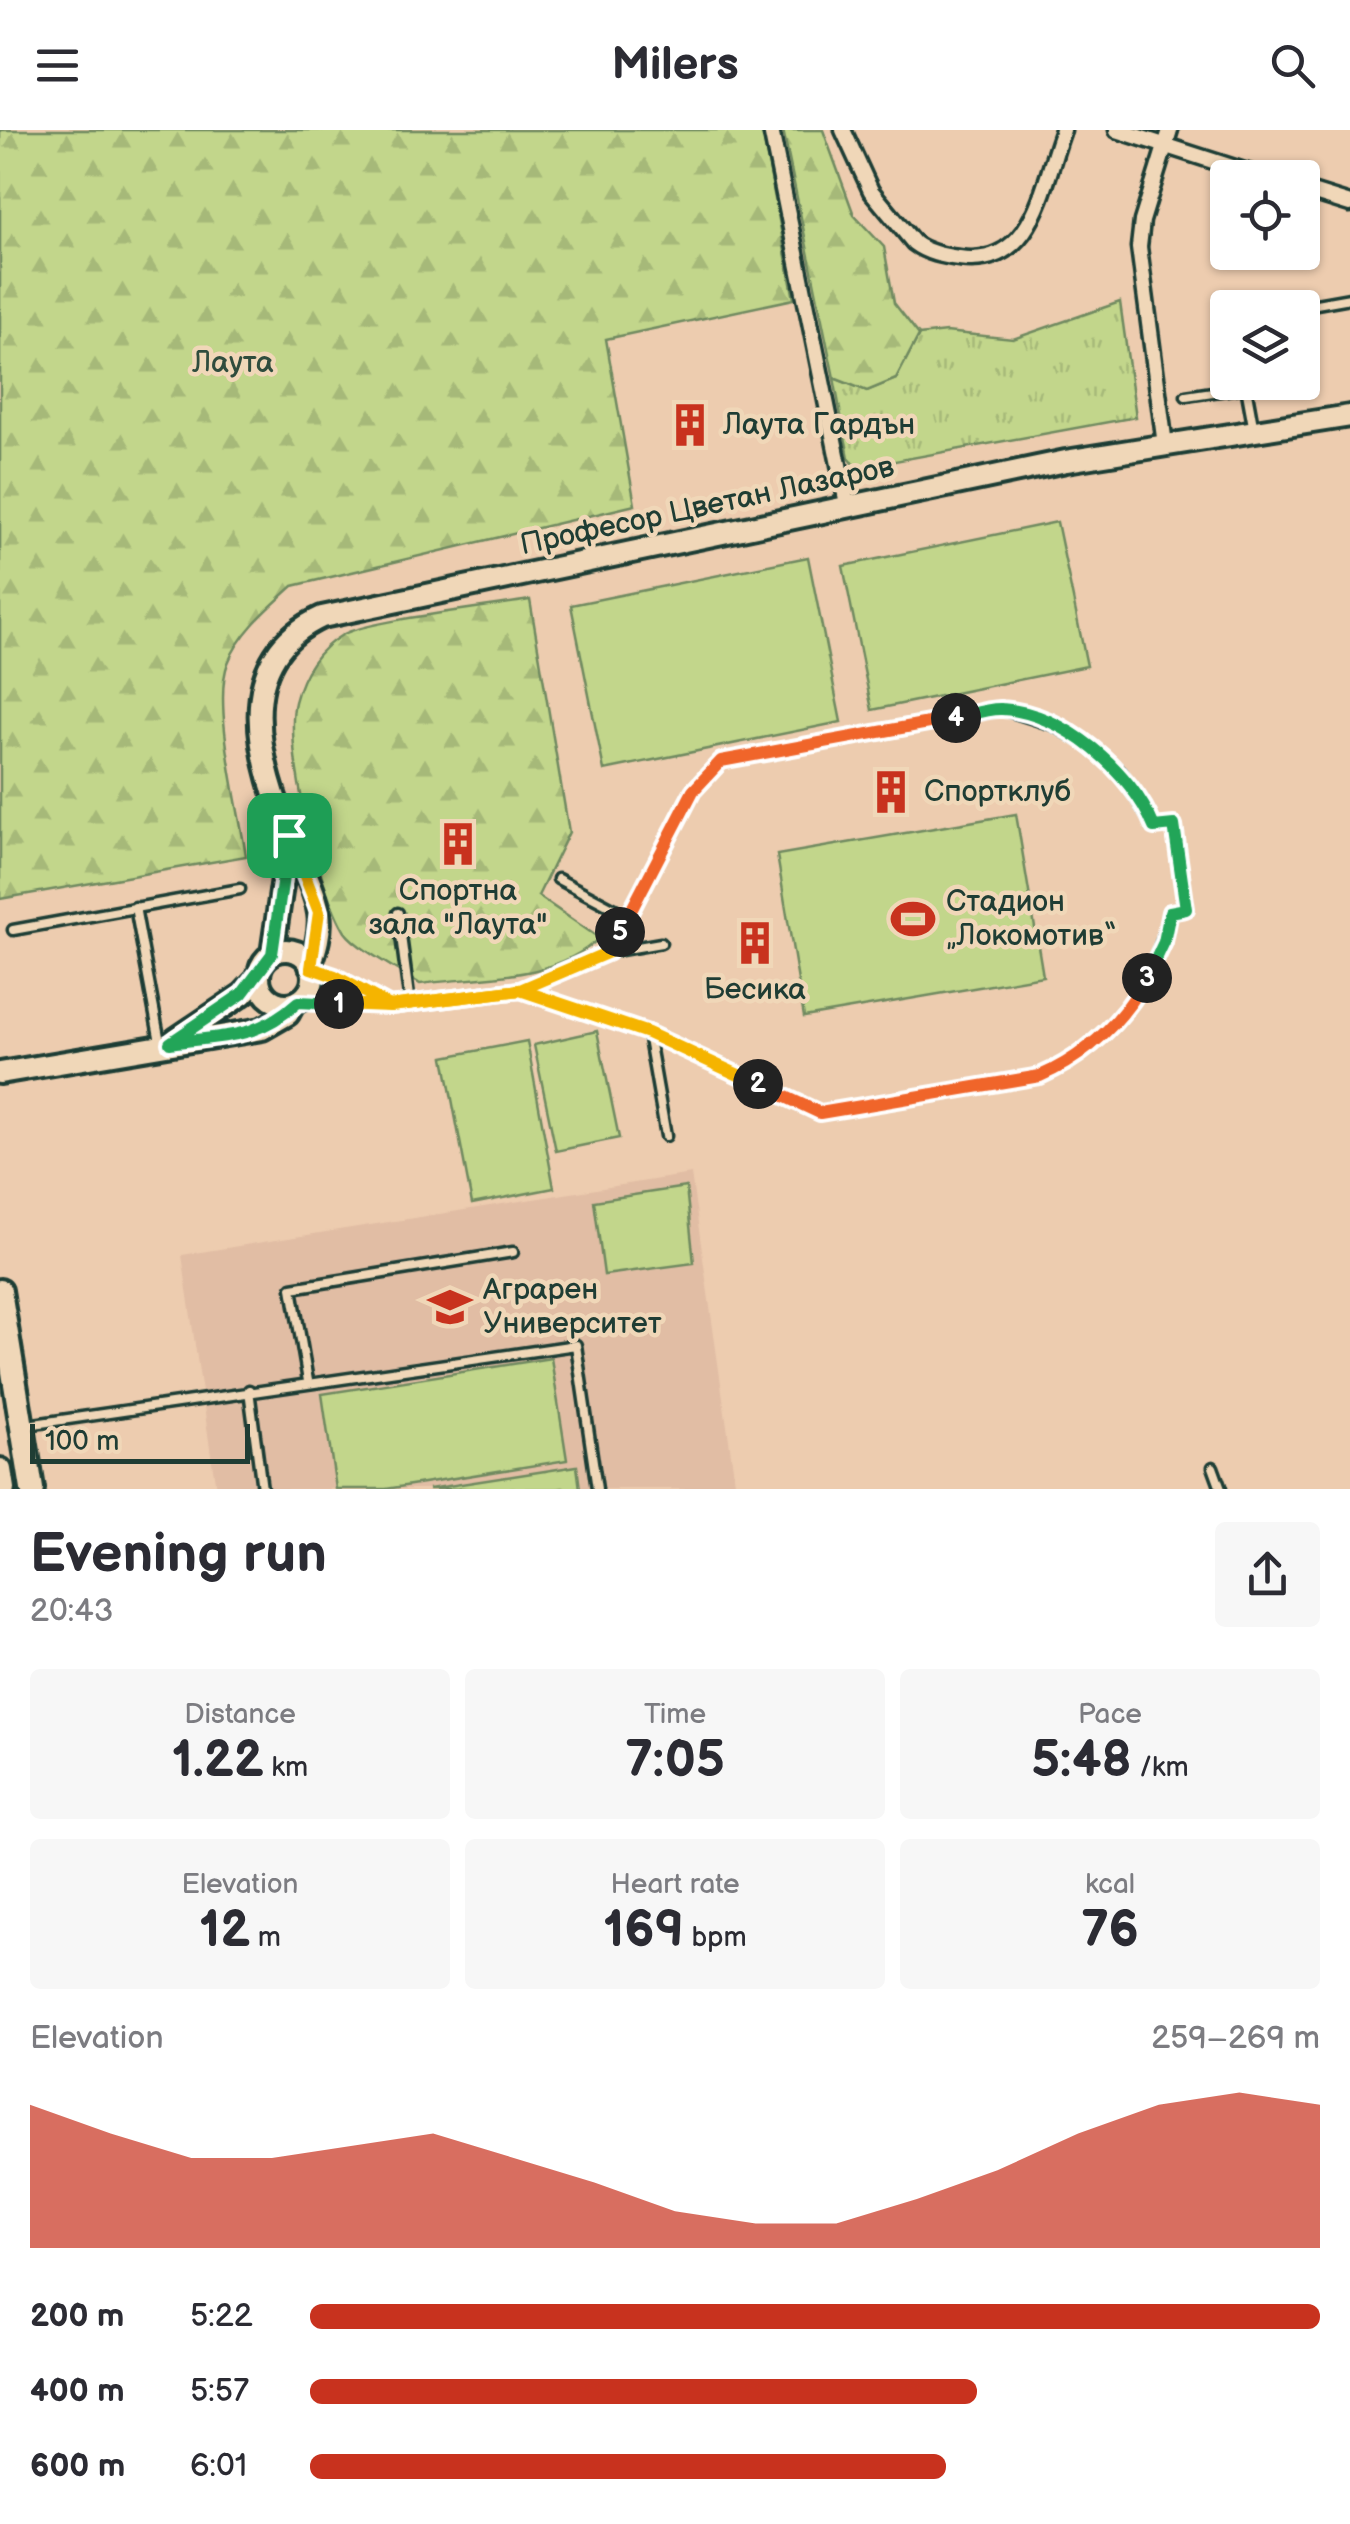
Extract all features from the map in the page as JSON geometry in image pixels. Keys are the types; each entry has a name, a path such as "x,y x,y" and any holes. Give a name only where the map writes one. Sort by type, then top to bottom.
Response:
{"main road":[{"path":"0,1292 32,1489"},
{"path":"0,1470 3,1489"}],"street":[{"path":"771,130 848,509"},
{"path":"843,130 871,192 914,244 966,259 1002,253 1026,230 1062,130"},
{"path":"1117,130 1210,160"},
{"path":"1165,445 1139,247 1142,221 1170,130"},
{"path":"1320,195 1350,204"},
{"name":"Професор Цветан Лазаров","path":"310,967 318,941 319,912 289,835 266,753 259,689 268,665 300,627 322,617 1066,462 1350,416"},
{"name":"Професор Цветан Лазаров","path":"272,954 289,835"},
{"path":"0,1073 262,1029 288,1014 312,984 310,967 294,952 272,954 262,964 259,977 242,994 166,1045"},
{"path":"259,977 270,999 296,1002"}],"lane":[{"path":"1320,303 1350,298"},
{"path":"1186,396 1246,387 1254,431"},
{"path":"520,990 648,1033 820,1113 1040,1076 1064,1066 1131,1006 1164,942 1170,912 1186,909 1174,825 1154,827 1120,772 1087,744 1052,725 1002,709 721,761 693,791 609,952"},
{"path":"558,879 628,916"},
{"path":"13,930 240,888"},
{"path":"135,907 166,1045"},
{"path":"398,913 410,1004"},
{"path":"296,1002 390,1006 520,990 609,952 660,943"},
{"path":"310,967 390,1006"},
{"path":"648,1033 666,1136"},
{"path":"308,1380 292,1288 513,1252"},
{"path":"22,1425 308,1380 576,1345 597,1489"},
{"path":"249,1390 262,1489"},
{"path":"1213,1467 1221,1489"}],"shaded area":[{"name":"Аграрен Университет","path":"691,1174 736,1489 386,1489 567,1460 551,1358 322,1395 336,1489 216,1489 182,1255"}],"green space":[{"name":"Лаута","path":"0,130 762,130 794,299 606,339 635,505 293,586 265,612 233,652 224,681 225,729 246,856 0,899"},
{"path":"783,130 823,130 854,215 884,247 894,303 919,335 896,379 867,391 834,378"},
{"path":"1120,302 1136,417 857,468 849,458 834,378 867,391 896,379 919,335 946,332 1013,339"},
{"path":"1057,522 1087,666 872,710 843,566"},
{"path":"808,557 841,722 604,770 571,605"},
{"path":"530,600 569,832 538,896 599,938 581,952 538,969 420,984 351,938 335,912 315,853 299,784 293,724 295,702 312,664 342,635 402,619"},
{"path":"1016,814 1043,976 804,1017 777,855"},
{"path":"597,1031 619,1138 556,1151 534,1045"},
{"path":"527,1041 554,1188 472,1204 444,1057"},
{"path":"686,1187 694,1263 604,1275 594,1201"},
{"path":"551,1358 567,1460 386,1489 336,1489 322,1394"},
{"path":"577,1466 580,1489 429,1489"}],"place":[{"name":"Лаута Гардън","path":"690,425"},
{"name":"Спортклуб","path":"891,792"},
{"name":"Спортна зала \"Лаута\"","path":"458,844"},
{"name":"Стадион „Локомотив“","path":"913,919"},
{"name":"Бесика","path":"755,943"},
{"name":"Аграрен Университет","path":"450,1307"}],"route":[{"path":"289,835 278,926 272,954 262,964 259,977 242,994 170,1043 262,1029 288,1014 298,1002 390,1006 520,990 648,1033 820,1113 1040,1076 1064,1066 1100,1038 1131,1006 1164,942 1170,912 1186,909 1174,825 1154,827 1120,772 1087,744 1052,725 1002,709 721,761 693,791 609,952 520,990 434,1001 390,1006 335,976 311,968 318,941 319,912 289,835"}]}
